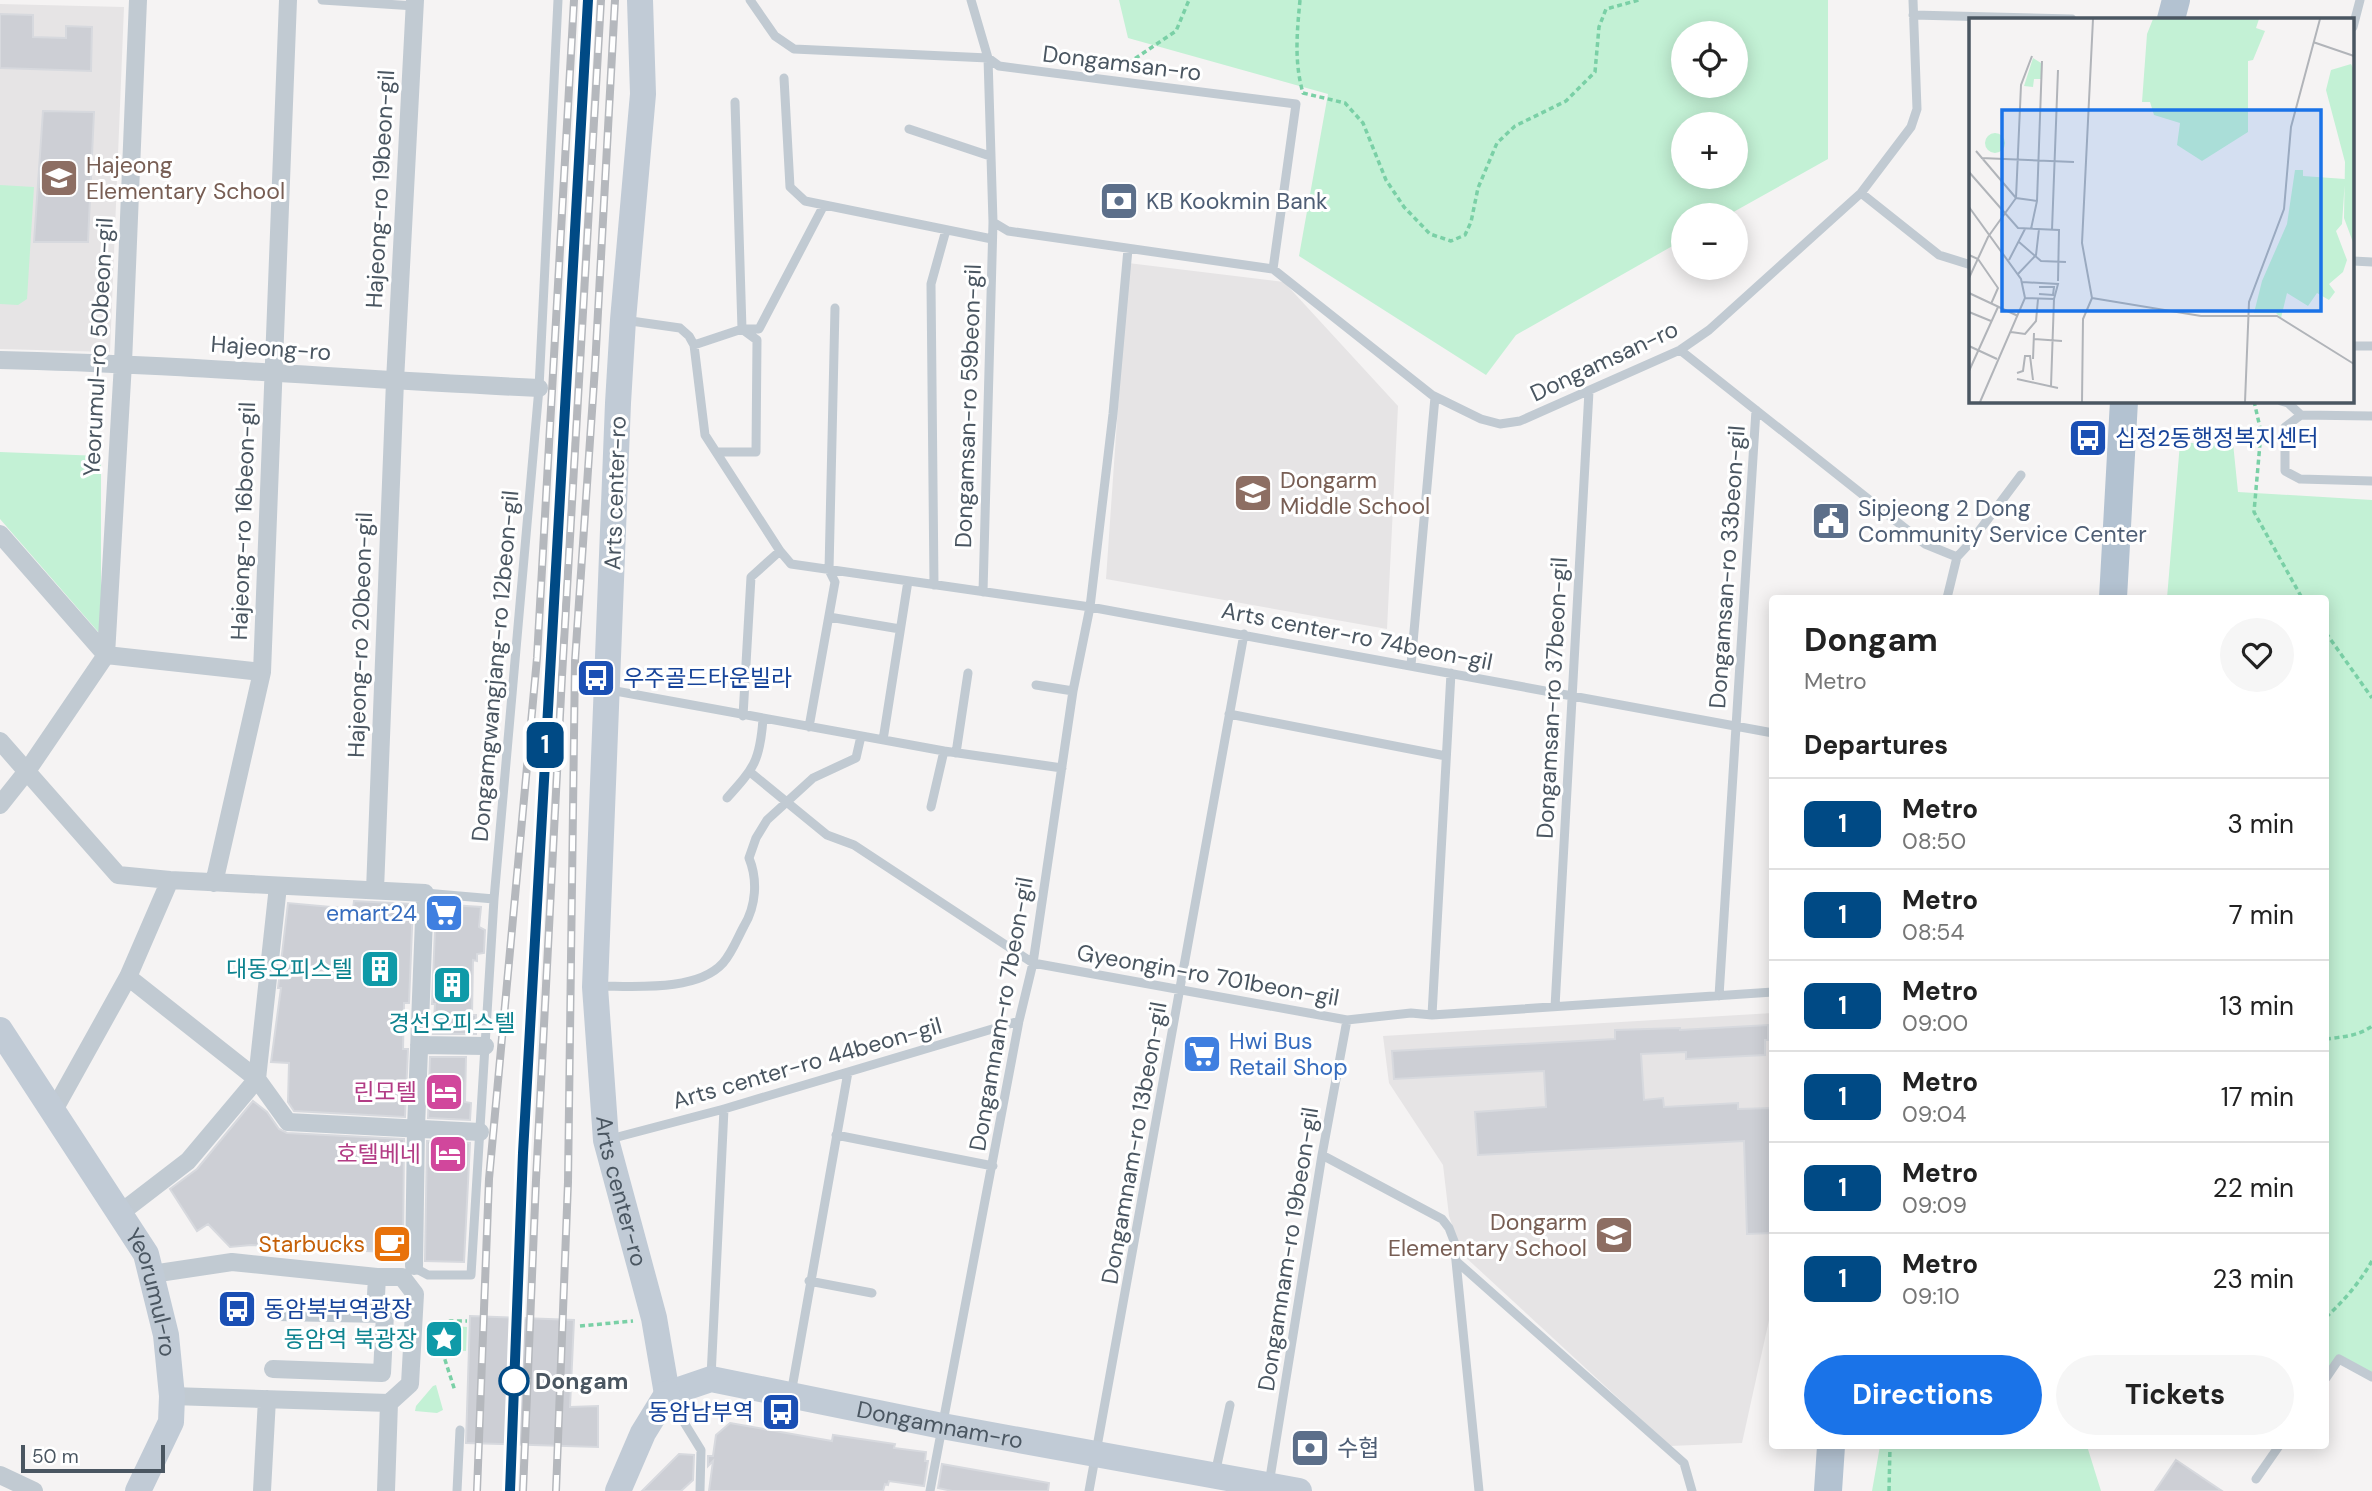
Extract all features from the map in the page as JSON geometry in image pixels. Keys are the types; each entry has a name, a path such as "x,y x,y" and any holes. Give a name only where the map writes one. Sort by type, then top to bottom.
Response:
{"main road":[{"path":"2171,18 2176,0"},
{"path":"2113,595 2124,402"},
{"path":"1828,1491 1831,1449"}],"street":[{"name":"Yeorumul-ro 50beon-gil","path":"106,655 123,363 138,0"},
{"name":"Hajeong-ro 16beon-gil","path":"214,883 262,672 288,0"},
{"name":"Arts center-ro","path":"640,0 643,94 623,320 595,986 606,1140 654,1318 667,1394"},
{"name":"Hajeong-ro 19beon-gil","path":"395,382 415,3"},
{"name":"Hajeong-ro","path":"0,360 123,363 395,382 539,388"},
{"name":"Hajeong-ro 20beon-gil","path":"375,890 395,382"},
{"path":"0,534 106,655 27,771 0,805"},
{"name":"Hajeong-ro 16beon-gil","path":"106,655 262,672"},
{"path":"0,741 118,874 214,883 425,893 408,1272 415,1294 410,1384 389,1403 172,1395"},
{"path":"54,1110 128,977 170,880"},
{"path":"118,1214 188,1161 257,1079 278,886"},
{"path":"128,977 257,1079 288,1122 480,1132"},
{"name":"Yeorumul-ro","path":"0,1030 146,1254 152,1274 170,1359 171,1422 138,1491"},
{"path":"419,1045 485,1046"},
{"path":"152,1274 232,1262 377,1277 408,1272"},
{"path":"376,1314 377,1277"},
{"path":"273,1369 382,1373 385,1314 276,1312"},
{"path":"299,1400 328,1371"},
{"path":"618,1491 643,1433 667,1394 711,1379"},
{"name":"Dongamnam-ro","path":"711,1379 942,1426 1214,1475 1269,1488 1299,1491"},
{"path":"262,1491 267,1399"},
{"path":"386,1491 389,1403"},
{"path":"0,1475 34,1491"}],"lane":[{"path":"323,0 415,3"},
{"name":"Dongamgwangjang-ro 12beon-gil","path":"408,1272 471,1275 494,899 539,388 558,0"},
{"name":"Dongamsan-ro","path":"750,0 775,36 794,49 988,58 999,66 1296,104 1273,269 1435,397 1481,419 1500,424 1520,421 1680,350 1709,330 1861,193 1911,127 1917,109 1913,0"},
{"path":"971,0 988,58 993,222 1009,231 1273,269"},
{"path":"2354,23 2360,0"},
{"path":"1913,15 2032,18"},
{"path":"784,78 790,187 805,201 992,239"},
{"path":"735,102 742,329"},
{"path":"909,129 990,156"},
{"path":"1861,193 1939,254 1969,264"},
{"path":"623,320 680,328 694,345 742,329 759,329 824,205"},
{"name":"Dongamsan-ro 59beon-gil","path":"983,592 993,222"},
{"path":"934,584 931,284 946,230"},
{"name":"Dongamnam-ro 7beon-gil","path":"930,1491 1019,1021 1033,963 1073,691 1090,607 1113,414 1128,249"},
{"path":"2354,261 2372,262"},
{"path":"809,727 835,582 829,570 835,307"},
{"path":"716,452 756,452 757,340 742,329"},
{"name":"Arts center-ro 74beon-gil","path":"694,345 705,435 791,564 1090,607 1769,732"},
{"path":"2354,346 2372,346"},
{"name":"Dongamsan-ro 33beon-gil","path":"1680,350 1925,544 1956,557"},
{"name":"Dongamsan-ro 37beon-gil","path":"1555,1007 1589,391"},
{"path":"1411,665 1435,397"},
{"path":"2284,402 2301,415"},
{"name":"Dongamsan-ro 33beon-gil","path":"1736,726 1756,410"},
{"path":"2372,416 2301,415 2285,427 2285,471 2300,479 2372,481"},
{"path":"1948,595 1956,557 1970,543 2021,475"},
{"path":"743,716 751,577 780,551"},
{"path":"883,740 908,581"},
{"path":"829,617 901,629"},
{"name":"Dongamnam-ro 13beon-gil","path":"1089,1491 1244,634"},
{"path":"956,753 968,673"},
{"path":"1432,1015 1451,673"},
{"path":"1036,685 1073,691"},
{"path":"608,690 944,751 1062,768"},
{"path":"1229,714 1446,755"},
{"path":"727,798 750,772 761,747 763,719"},
{"path":"1719,996 1736,726"},
{"path":"595,986 669,986 697,979 722,964 747,920 755,893 754,870 750,858 767,820 813,778 856,758 861,736"},
{"path":"931,807 944,751"},
{"name":"Gyeongin-ro 701beon-gil","path":"750,772 827,835 854,845 1033,963 1347,1020 1411,1013 1432,1015 1769,992"},
{"path":"425,893 494,899"},
{"name":"Dongamnam-ro 19beon-gil","path":"1269,1488 1322,1155 1347,1020"},
{"name":"Arts center-ro 44beon-gil","path":"606,1140 724,1109 1019,1021"},
{"path":"790,1396 848,1072"},
{"path":"711,1379 724,1109"},
{"path":"836,1135 993,1166"},
{"path":"1322,1155 1442,1219 1449,1228 1454,1241 1479,1491"},
{"path":"1456,1261 1684,1463 1692,1491"},
{"path":"809,1281 872,1293"},
{"path":"2329,1374 2339,1359 2372,1377"},
{"path":"667,1394 701,1450 700,1491"},
{"path":"1214,1475 1230,1405"},
{"path":"457,1491 460,1430"},
{"path":"2256,1479 2277,1449"}],"path":[{"path":"1104,80 1176,32 1189,0"},
{"path":"1300,0 1296,50 1303,93 1345,103 1363,122 1386,180 1404,207 1430,234 1451,241 1465,235 1471,222 1478,188 1497,143 1515,126 1566,101 1590,79 1595,72 1599,27 1606,9 1639,0"},
{"path":"2254,402 2261,432 2254,512 2300,595"},
{"path":"2329,637 2372,698"},
{"path":"2329,1039 2365,1032 2372,1026"},
{"path":"2329,1315 2340,1306 2372,1261"},
{"path":"580,1326 654,1318"},
{"path":"455,1391 437,1335 450,1321 467,1321"},
{"path":"1889,1491 1890,1449"}],"shaded area":[{"name":"Hajeong Elementary School","path":"0,4 124,7 110,352 0,349"},
{"name":"Dongarm Middle School","path":"1128,263 1284,282 1398,406 1387,629 1106,579"},
{"name":"Dongarm Elementary School","path":"1769,1013 1769,1320 1742,1443 1670,1446 1462,1254 1449,1216 1443,1165 1389,1083 1383,1036"}],"green space":[{"path":"1119,0 1828,0 1828,159 1748,204 1671,203 1671,247 1516,335 1486,375 1299,256 1328,94 1128,38"},
{"path":"0,185 34,187 27,299 18,305 0,304"},
{"path":"2180,443 2233,443 2238,492 2372,500 2372,1379 2339,1359 2329,1374 2329,595 2167,595"},
{"path":"0,452 101,456 101,635 0,519"},
{"path":"454,1326 467,1327 466,1351 452,1350 450,1332"},
{"path":"436,1385 443,1410 437,1413 415,1411 416,1406"},
{"path":"1879,1449 2088,1449 2101,1491 1872,1491"}],"building":[{"path":"0,14 33,15 33,37 66,38 66,26 92,27 91,71 0,68"},
{"path":"43,111 94,112 88,242 34,242"},
{"path":"354,901 413,904 409,1003 404,1003 403,1049 408,1049 405,1117 294,1111 288,1102 289,1063 271,1062 288,903 353,909"},
{"path":"436,904 481,907 479,927 485,930 484,953 477,954 477,961 473,960 472,1015 476,1015 476,1034 433,1034"},
{"path":"1768,1025 1765,1055 1686,1059 1686,1052 1641,1054 1644,1100 1663,1098 1664,1107 1738,1103 1738,1109 1769,1108 1769,1233 1747,1234 1744,1141 1478,1155 1475,1112 1546,1107 1544,1071 1394,1079 1392,1051 1615,1039 1615,1030 1680,1030"},
{"name":"린모텔","path":"430,1057 466,1057 465,1102 471,1103 470,1120 428,1118"},
{"path":"253,1101 267,1112 279,1129 287,1133 404,1139 403,1253 251,1245 230,1247 208,1224 197,1231 170,1189 197,1169"},
{"path":"427,1141 470,1143 464,1262 425,1261"},
{"path":"470,1316 574,1320 570,1407 598,1406 598,1447 466,1443"},
{"path":"730,1423 832,1441 833,1435 895,1444 894,1448 926,1452 925,1461 928,1461 924,1486 889,1481 883,1491 709,1491 713,1461 708,1466 708,1456 713,1456 716,1435"},
{"path":"679,1454 694,1455 693,1480 681,1491 642,1491"},
{"path":"2176,1460 2222,1491 2155,1491"},
{"path":"942,1464 1049,1483 1048,1491 952,1491 938,1488"}],"railway":[{"path":"477,1491 489,1179 537,658 574,0"},
{"path":"510,1491 522,1180 588,0"},
{"path":"523,1491 562,676 601,0"},
{"path":"556,1491 568,1182 575,661 595,367 615,0"}],"metro line":[{"name":"1","path":"510,1491 523,1153 588,0"}],"place":[{"name":"Hajeong Elementary School","path":"59,178"},
{"name":"KB Kookmin Bank","path":"1119,201"},
{"name":"십정2동행정복지센터","path":"2088,438"},
{"name":"Dongarm Middle School","path":"1253,493"},
{"name":"Sipjeong 2 Dong Community Service Center","path":"1831,521"},
{"name":"우주골드타운빌라","path":"596,678"},
{"name":"emart24","path":"444,913"},
{"name":"대동오피스텔","path":"380,969"},
{"name":"경선오피스텔","path":"452,985"},
{"name":"Hwi Bus Retail Shop","path":"1202,1054"},
{"name":"린모텔","path":"444,1092"},
{"name":"호텔베네","path":"448,1154"},
{"name":"Dongarm Elementary School","path":"1614,1235"},
{"name":"Starbucks","path":"392,1244"},
{"name":"동암북부역광장","path":"237,1309"},
{"name":"동암역 북광장","path":"444,1339"},
{"name":"Dongam","path":"514,1381"},
{"name":"동암남부역","path":"781,1412"},
{"name":"수협","path":"1310,1448"}]}
